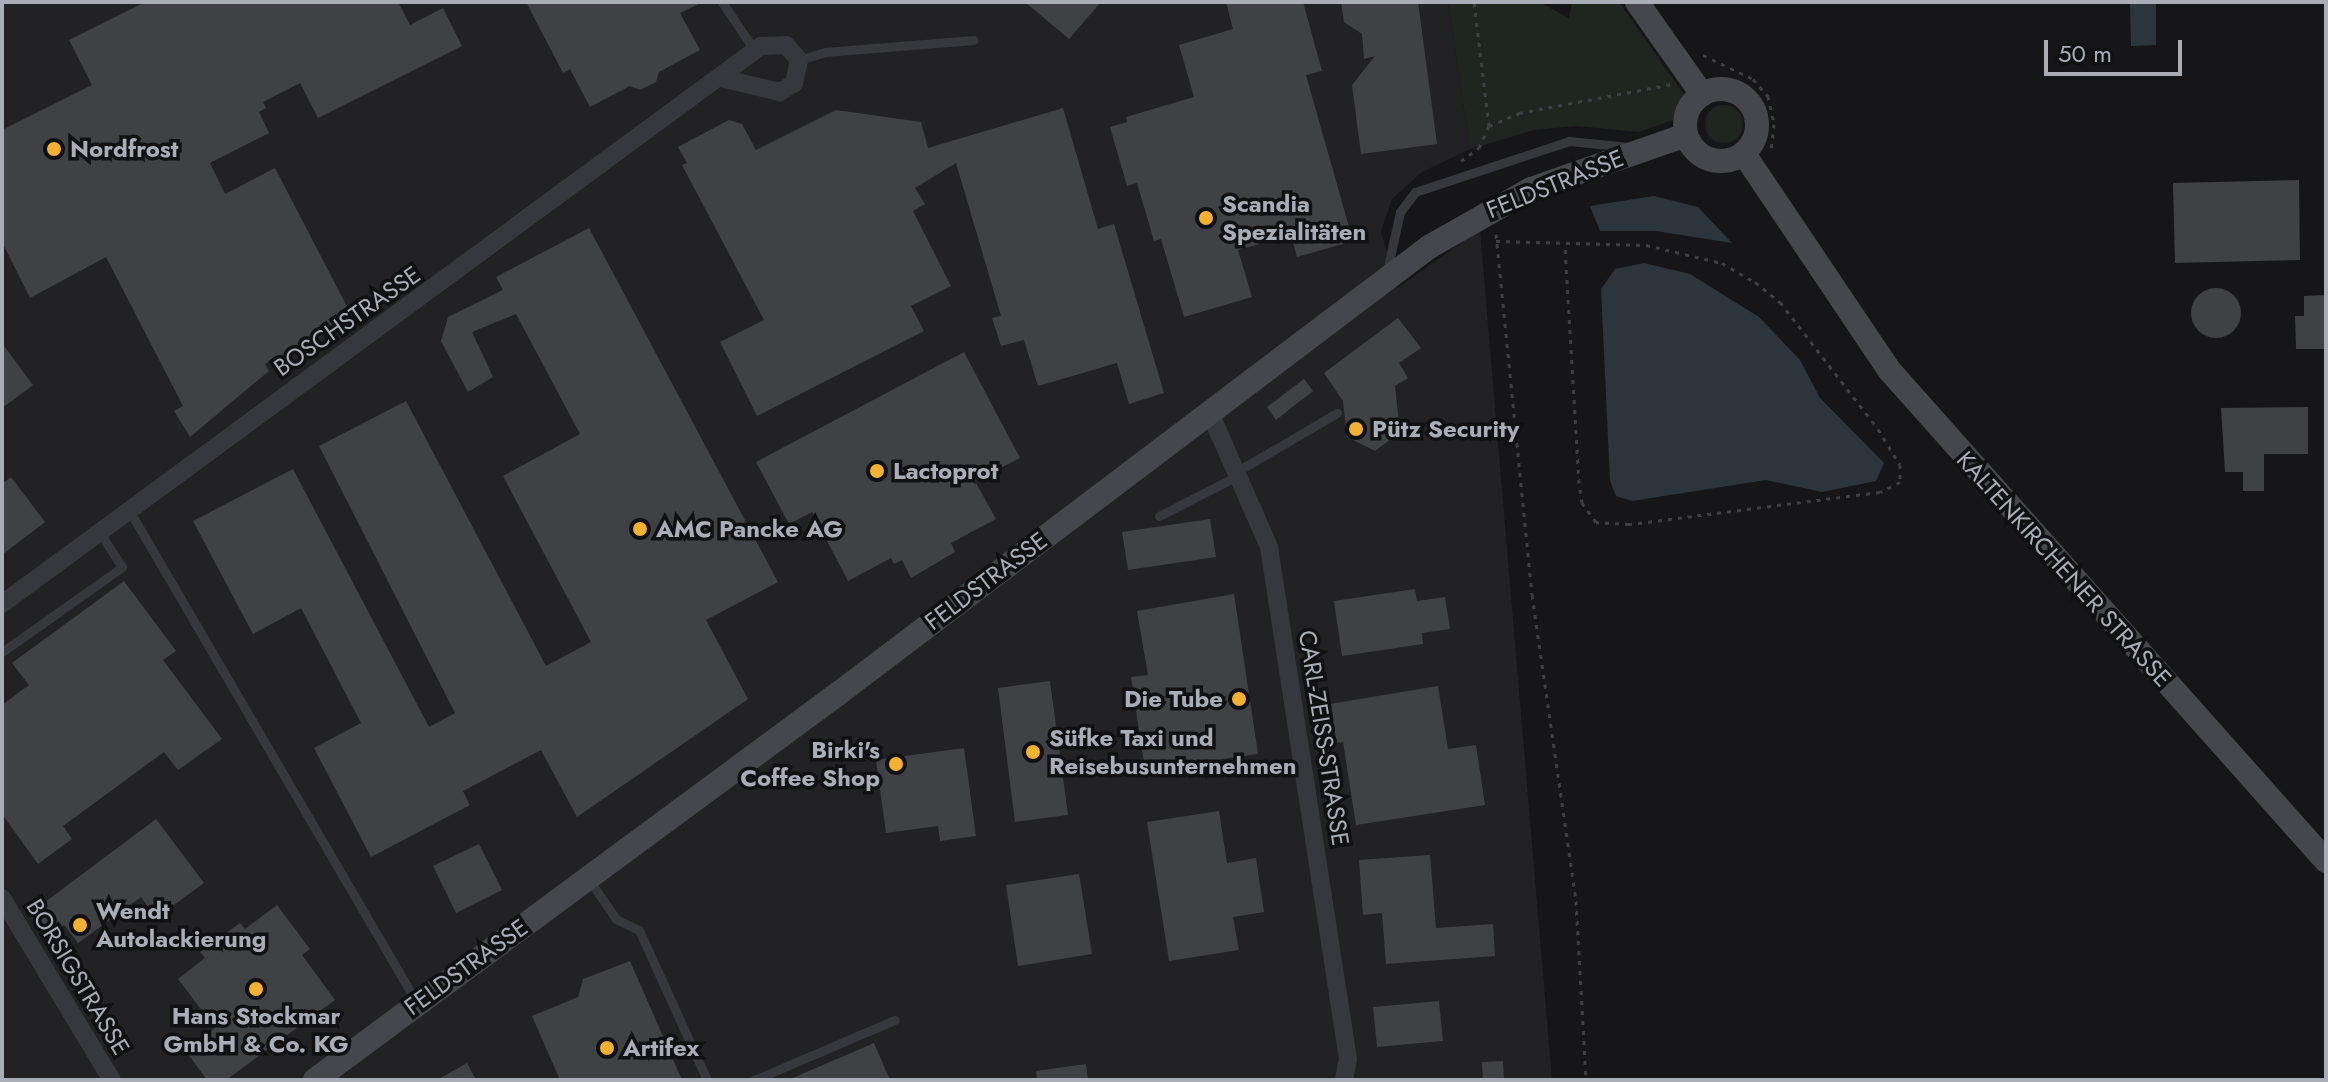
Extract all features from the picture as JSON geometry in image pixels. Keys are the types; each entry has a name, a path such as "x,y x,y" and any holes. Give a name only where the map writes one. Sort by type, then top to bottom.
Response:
{"street":[{"path":"1637,2 1713,90 1737,92 1754,110 1756,134 1744,154 1710,160 1686,135 1687,112 1697,75"},
{"path":"721,78 780,92 794,83 799,60 780,43 755,51"},
{"name":"BOSCHSTRASSE","path":"2,604 755,51"},
{"name":"FELDSTRASSE","path":"315,1080 1385,280 1493,206 1686,135"},
{"name":"KALTENKIRCHENER STRASSE","path":"1744,154 1816,267 1901,383 2326,861"},
{"name":"CARL-ZEISS-STRASSE","path":"1210,413 1269,547 1348,1059 1344,1080"},
{"name":"BORSIGSTRASSE","path":"2,898 112,1080"}],"lane":[{"path":"722,2 755,51"},
{"path":"799,60 825,52 974,40"},
{"path":"1385,280 1400,212 1415,192 1569,141 1606,141 1640,150"},
{"path":"1159,516 1237,474 1337,413"},
{"path":"129,510 417,1003"},
{"path":"2,652 122,567 99,532"},
{"path":"588,878 616,919 639,930 707,1080"},
{"path":"754,1080 895,1020"}],"path":[{"path":"1429,185 1479,148 1489,126 1474,2"},
{"path":"1489,126 1519,113 1649,91 1697,75 1753,79 1768,96 1774,124 1772,159"},
{"path":"1493,206 1532,595 1576,901 1586,1080"},
{"path":"1496,241 1646,245 1693,254 1755,282 1780,302 1878,429 1900,465 1900,482 1880,492 1629,524 1596,522 1582,503 1579,483 1565,245"}],"shaded area":[{"path":"2,2 1448,2 1470,149 1422,172 1392,199 1381,231 1397,288 1480,230 1552,1080 2,1080"},
{"path":"1448,2 1539,2 1569,18 1572,2 1619,2 1683,93 1673,120 1639,132 1576,126 1534,130 1470,149"},
{"path":"2130,2 2156,2 2156,45 2131,46"},
{"path":"1724,105 1738,110 1743,124 1738,138 1724,143 1710,138 1705,124 1710,110"},
{"path":"1654,196 1698,207 1732,243 1656,231 1600,231 1590,206"},
{"path":"1644,263 1690,274 1759,317 1800,360 1820,398 1884,463 1876,481 1822,492 1766,480 1632,501 1616,496 1610,481 1601,289 1615,269"}],"building":[{"name":"Nordfrost","path":"145,2 398,2 410,25 443,8 462,46 318,118 300,83 263,102 266,108 259,112 269,133 210,163 225,194 275,168 354,320 265,364 269,371 190,437 174,411 183,406 106,257 30,298 2,242 2,130 92,85 69,40"},
{"path":"526,2 703,2 680,13 700,50 659,72 656,82 640,90 630,86 590,107 570,69 563,73"},
{"path":"1025,2 1101,2 1069,39"},
{"path":"1226,2 1303,2 1322,71 1306,75 1353,241 1297,257 1291,235 1238,250 1252,297 1184,317 1161,239 1154,241 1137,183 1127,186 1110,127 1127,122 1126,117 1194,97 1179,45 1233,29"},
{"path":"1341,2 1418,2 1437,144 1361,154 1352,85 1375,56 1364,59 1362,34 1344,22"},
{"path":"1063,108 1098,229 1114,224 1164,393 1129,404 1117,363 1038,386 1024,340 1001,346 992,318 1001,316 956,163 915,188 925,204 913,211 951,286 911,306 924,331 757,416 720,342 764,320 682,165 687,163 678,147 729,120 742,124 756,150 836,110 921,122 928,148"},
{"path":"2299,180 2300,260 2175,263 2173,183"},
{"path":"589,228 778,582 706,620 748,699 577,817 541,750 463,791 470,805 371,857 314,748 361,723 301,608 253,634 193,521 293,469 429,727 455,713 319,446 406,401 546,666 591,642 503,476 580,434 516,314 472,332 493,377 468,392 441,341 448,317 503,290 496,277"},
{"path":"2216,288 2233,296 2241,313 2233,330 2216,338 2199,330 2191,313 2199,296"},
{"path":"2326,295 2326,349 2296,349 2295,316 2304,316 2304,296"},
{"path":"1398,318 1421,348 1399,363 1408,378 1395,386 1400,432 1375,451 1347,437 1343,401 1324,373"},
{"path":"2,343 33,385 2,408"},
{"name":"Lactoprot","path":"964,352 1020,458 975,481 996,519 951,543 955,552 911,578 902,560 894,564 891,558 848,581 812,512 789,524 756,462"},
{"path":"1304,379 1313,391 1276,420 1267,407"},
{"path":"2308,407 2308,454 2264,454 2264,491 2243,491 2243,472 2225,472 2221,408"},
{"path":"11,477 45,522 2,555 2,484"},
{"path":"1210,519 1216,557 1128,570 1122,532"},
{"path":"124,581 176,651 163,660 222,739 178,770 164,752 63,826 72,839 38,864 2,814 2,705 29,685 12,663"},
{"path":"1415,589 1417,601 1445,597 1450,629 1422,633 1423,644 1342,656 1334,601"},
{"path":"1234,594 1258,754 1145,770 1131,677 1148,675 1137,611"},
{"name":"Süfke Taxi und Reisebusunternehmen","path":"1050,681 1068,815 1015,822 998,688"},
{"path":"1438,686 1448,749 1476,745 1485,805 1356,825 1343,742 1337,743 1330,704"},
{"path":"964,748 976,836 940,841 938,826 886,833 876,760"},
{"path":"1219,811 1227,863 1256,858 1264,912 1233,917 1239,950 1169,961 1147,822"},
{"path":"156,819 204,883 156,918 141,897 78,943 64,925 44,939 29,914"},
{"path":"479,844 502,890 456,913 433,866"},
{"path":"1430,855 1436,928 1493,924 1495,956 1386,964 1382,913 1363,915 1359,860"},
{"path":"1079,874 1092,954 1018,966 1006,885"},
{"name":"Hans Stockmar GmbH & Co. KG","path":"277,905 310,949 302,955 335,1000 226,1080 207,1080 185,1050 215,1028 178,979 205,958 200,952 240,923 245,929"},
{"name":"Artifex","path":"630,961 682,1080 560,1080 532,1016 578,997 583,979"},
{"path":"1439,1001 1443,1041 1377,1047 1373,1007"},
{"path":"874,1043 890,1080 788,1080"},
{"path":"1503,1061 1504,1080 1483,1080 1482,1062"},
{"path":"467,1063 476,1080 437,1080"},
{"path":"1086,1064 1088,1080 1037,1080 1036,1071"}],"place":[{"name":"Nordfrost","path":"54,149"},
{"name":"Scandia Spezialitäten","path":"1206,218"},
{"name":"Pütz Security","path":"1356,429"},
{"name":"Lactoprot","path":"877,471"},
{"name":"AMC Pancke AG","path":"640,529"},
{"name":"Die Tube","path":"1239,699"},
{"name":"Süfke Taxi und Reisebusunternehmen","path":"1033,752"},
{"name":"Birki's Coffee Shop","path":"896,764"},
{"name":"Wendt Autolackierung","path":"80,925"},
{"name":"Hans Stockmar GmbH & Co. KG","path":"256,989"},
{"name":"Artifex","path":"607,1048"}]}
